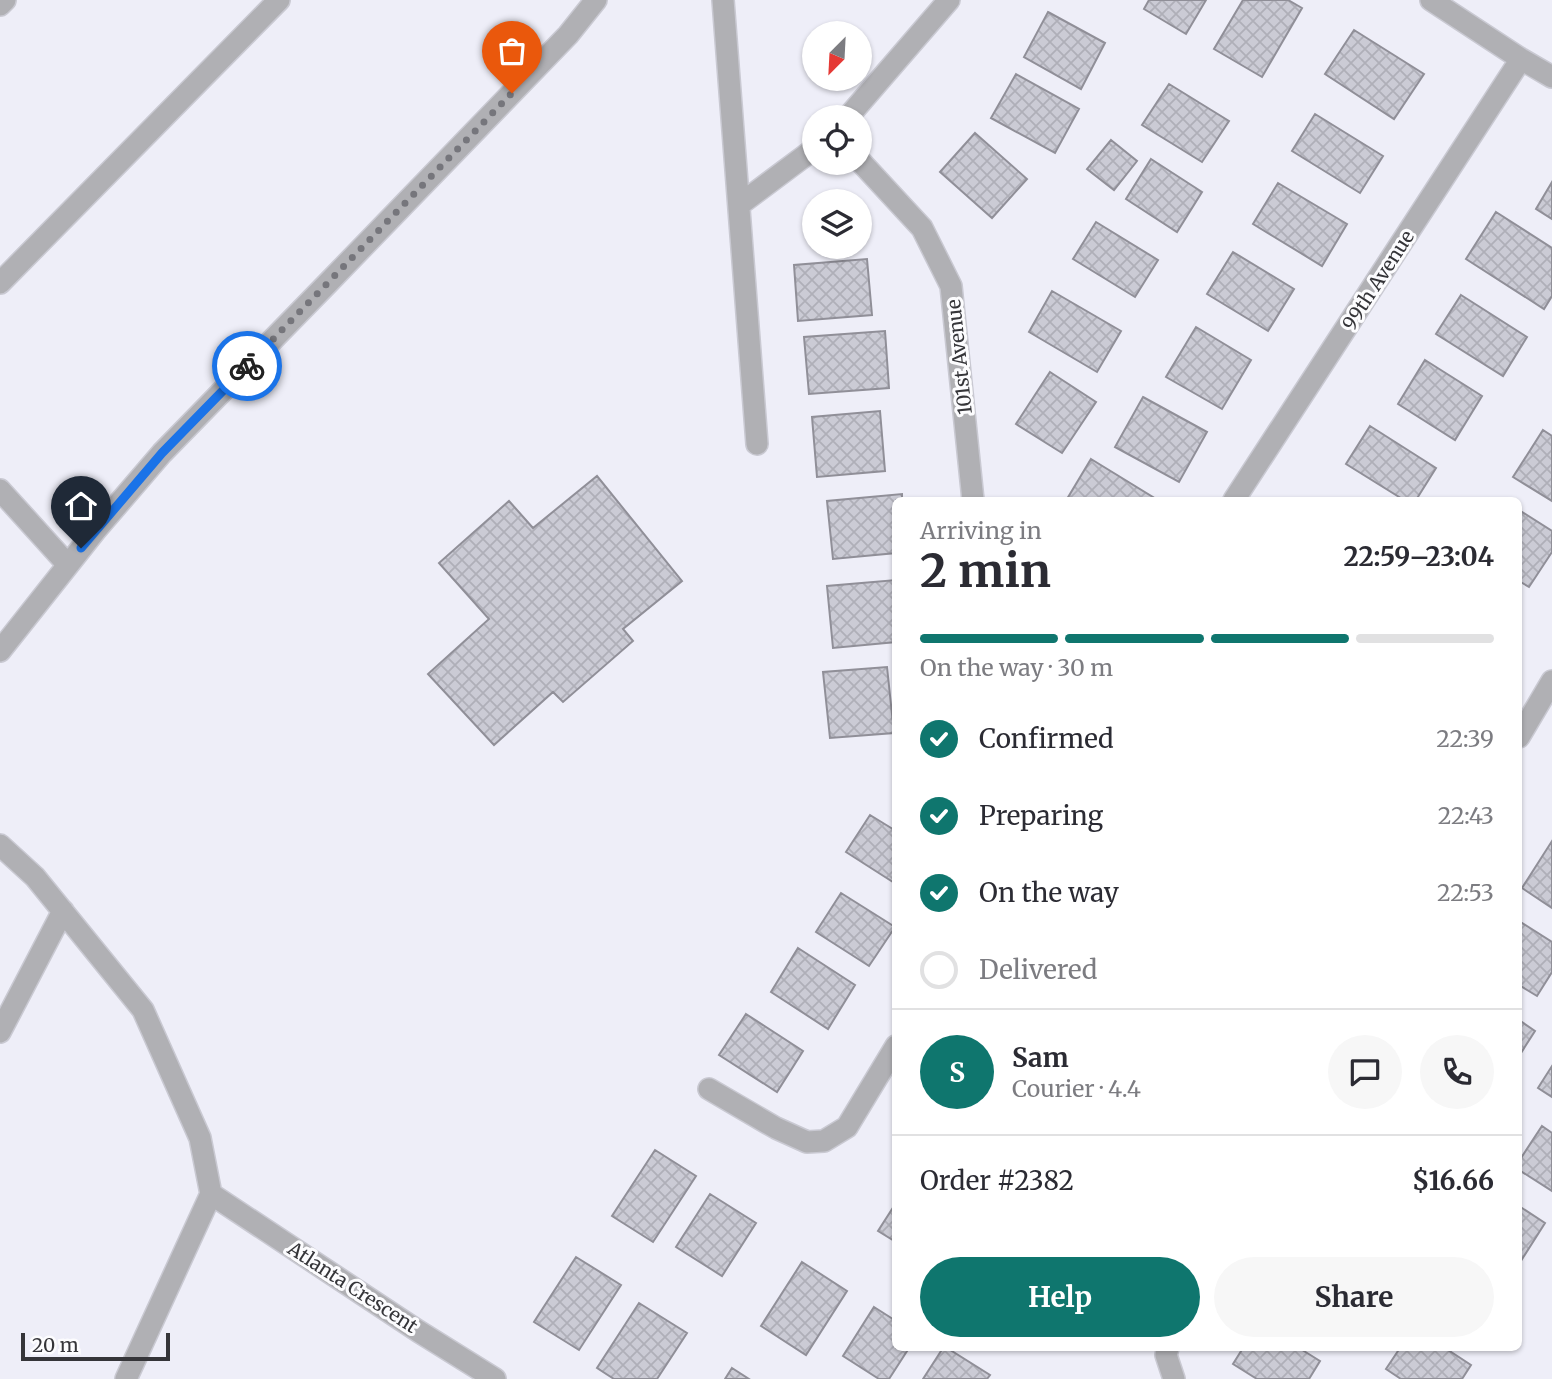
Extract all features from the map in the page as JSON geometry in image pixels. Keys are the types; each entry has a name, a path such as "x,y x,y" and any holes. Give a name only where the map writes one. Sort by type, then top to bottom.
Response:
{"street":[{"path":"0,5 5,0"},
{"path":"0,283 279,0"},
{"path":"0,651 162,453 568,35 596,0"},
{"path":"723,0 757,444"},
{"path":"858,105 949,0"},
{"path":"1431,0 1552,77"},
{"name":"99th Avenue","path":"1236,497 1521,59"},
{"path":"739,205 802,158"},
{"name":"101st Avenue","path":"872,174 922,228 951,286 973,497"},
{"path":"0,490 68,565"},
{"path":"1522,732 1552,681"},
{"path":"0,845 35,877 143,1010 200,1138 211,1194 126,1379"},
{"path":"0,1032 63,911"},
{"path":"709,1089 776,1128 807,1142 824,1140 847,1127 892,1053"},
{"name":"Atlanta Crescent","path":"211,1194 495,1379"},
{"path":"1167,1351 1174,1379"}],"building":[{"path":"1149,0 1206,0 1186,34 1144,9"},
{"path":"1243,0 1288,0 1302,8 1262,77 1214,49"},
{"path":"1048,12 1105,43 1081,89 1024,57"},
{"path":"1354,30 1424,74 1394,119 1325,74"},
{"path":"1016,74 1079,109 1055,153 991,118"},
{"path":"1169,84 1229,121 1202,162 1142,125"},
{"path":"1315,114 1383,156 1360,193 1292,151"},
{"path":"975,133 1027,179 992,218 940,172"},
{"path":"1111,140 1137,161 1114,190 1087,169"},
{"path":"1151,159 1202,192 1177,232 1126,199"},
{"path":"1552,182 1552,219 1536,209"},
{"path":"1278,183 1347,224 1322,266 1253,224"},
{"path":"1496,212 1552,248 1552,296 1544,309 1466,259"},
{"path":"1096,222 1158,260 1135,297 1073,259"},
{"path":"1233,252 1294,289 1268,331 1207,294"},
{"path":"867,259 872,315 798,321 794,265"},
{"path":"1052,291 1121,331 1097,372 1029,332"},
{"path":"1461,295 1527,337 1503,376 1436,334"},
{"path":"1196,327 1251,360 1222,409 1166,377"},
{"path":"885,331 889,388 809,394 804,337"},
{"path":"1425,360 1482,396 1455,440 1398,404"},
{"path":"1050,372 1096,402 1062,453 1016,424"},
{"path":"1143,397 1207,432 1179,482 1115,447"},
{"path":"880,411 885,471 817,477 812,417"},
{"path":"1370,426 1436,468 1418,497 1399,497 1346,464"},
{"path":"1543,430 1552,436 1552,501 1513,477"},
{"path":"1091,459 1153,497 1068,497"},
{"path":"597,476 682,581 623,629 633,641 563,702 553,692 494,745 428,674 489,619 439,563 509,501 533,528"},
{"path":"902,494 902,497 892,497 892,553 833,559 827,501"},
{"path":"1522,512 1552,531 1552,552 1529,587 1522,583"},
{"path":"892,580 892,642 833,648 827,586"},
{"path":"887,667 892,733 830,738 823,672"},
{"path":"870,815 892,829 892,881 846,852"},
{"path":"1552,841 1552,908 1522,888"},
{"path":"841,893 892,925 892,932 869,966 816,932"},
{"path":"1522,923 1552,942 1552,972 1537,996 1522,987"},
{"path":"798,948 855,985 828,1029 771,992"},
{"path":"746,1014 803,1051 777,1092 719,1055"},
{"path":"1522,1022 1535,1031 1522,1051"},
{"path":"1552,1066 1552,1097 1538,1088"},
{"path":"1542,1126 1552,1133 1552,1191 1522,1172 1522,1156"},
{"path":"655,1150 696,1176 653,1242 612,1216"},
{"path":"710,1194 756,1223 722,1276 676,1247"},
{"path":"1522,1208 1545,1223 1522,1259"},
{"path":"892,1209 892,1240 878,1231"},
{"path":"576,1257 621,1285 579,1350 534,1322"},
{"path":"802,1262 847,1291 806,1355 761,1326"},
{"path":"639,1303 687,1333 657,1379 614,1379 597,1368"},
{"path":"874,1307 892,1318 892,1351 907,1351 889,1379 879,1379 843,1356"},
{"path":"941,1351 952,1351 990,1375 987,1379 923,1379"},
{"path":"1241,1351 1304,1351 1320,1361 1309,1379 1257,1379 1233,1364"},
{"path":"1398,1351 1450,1351 1471,1365 1462,1379 1401,1379 1386,1369"},
{"path":"732,1368 749,1379 725,1379"}],"way so far":[{"path":"247,366 512,93"}],"route":[{"path":"81,548 162,453 247,366"}]}
